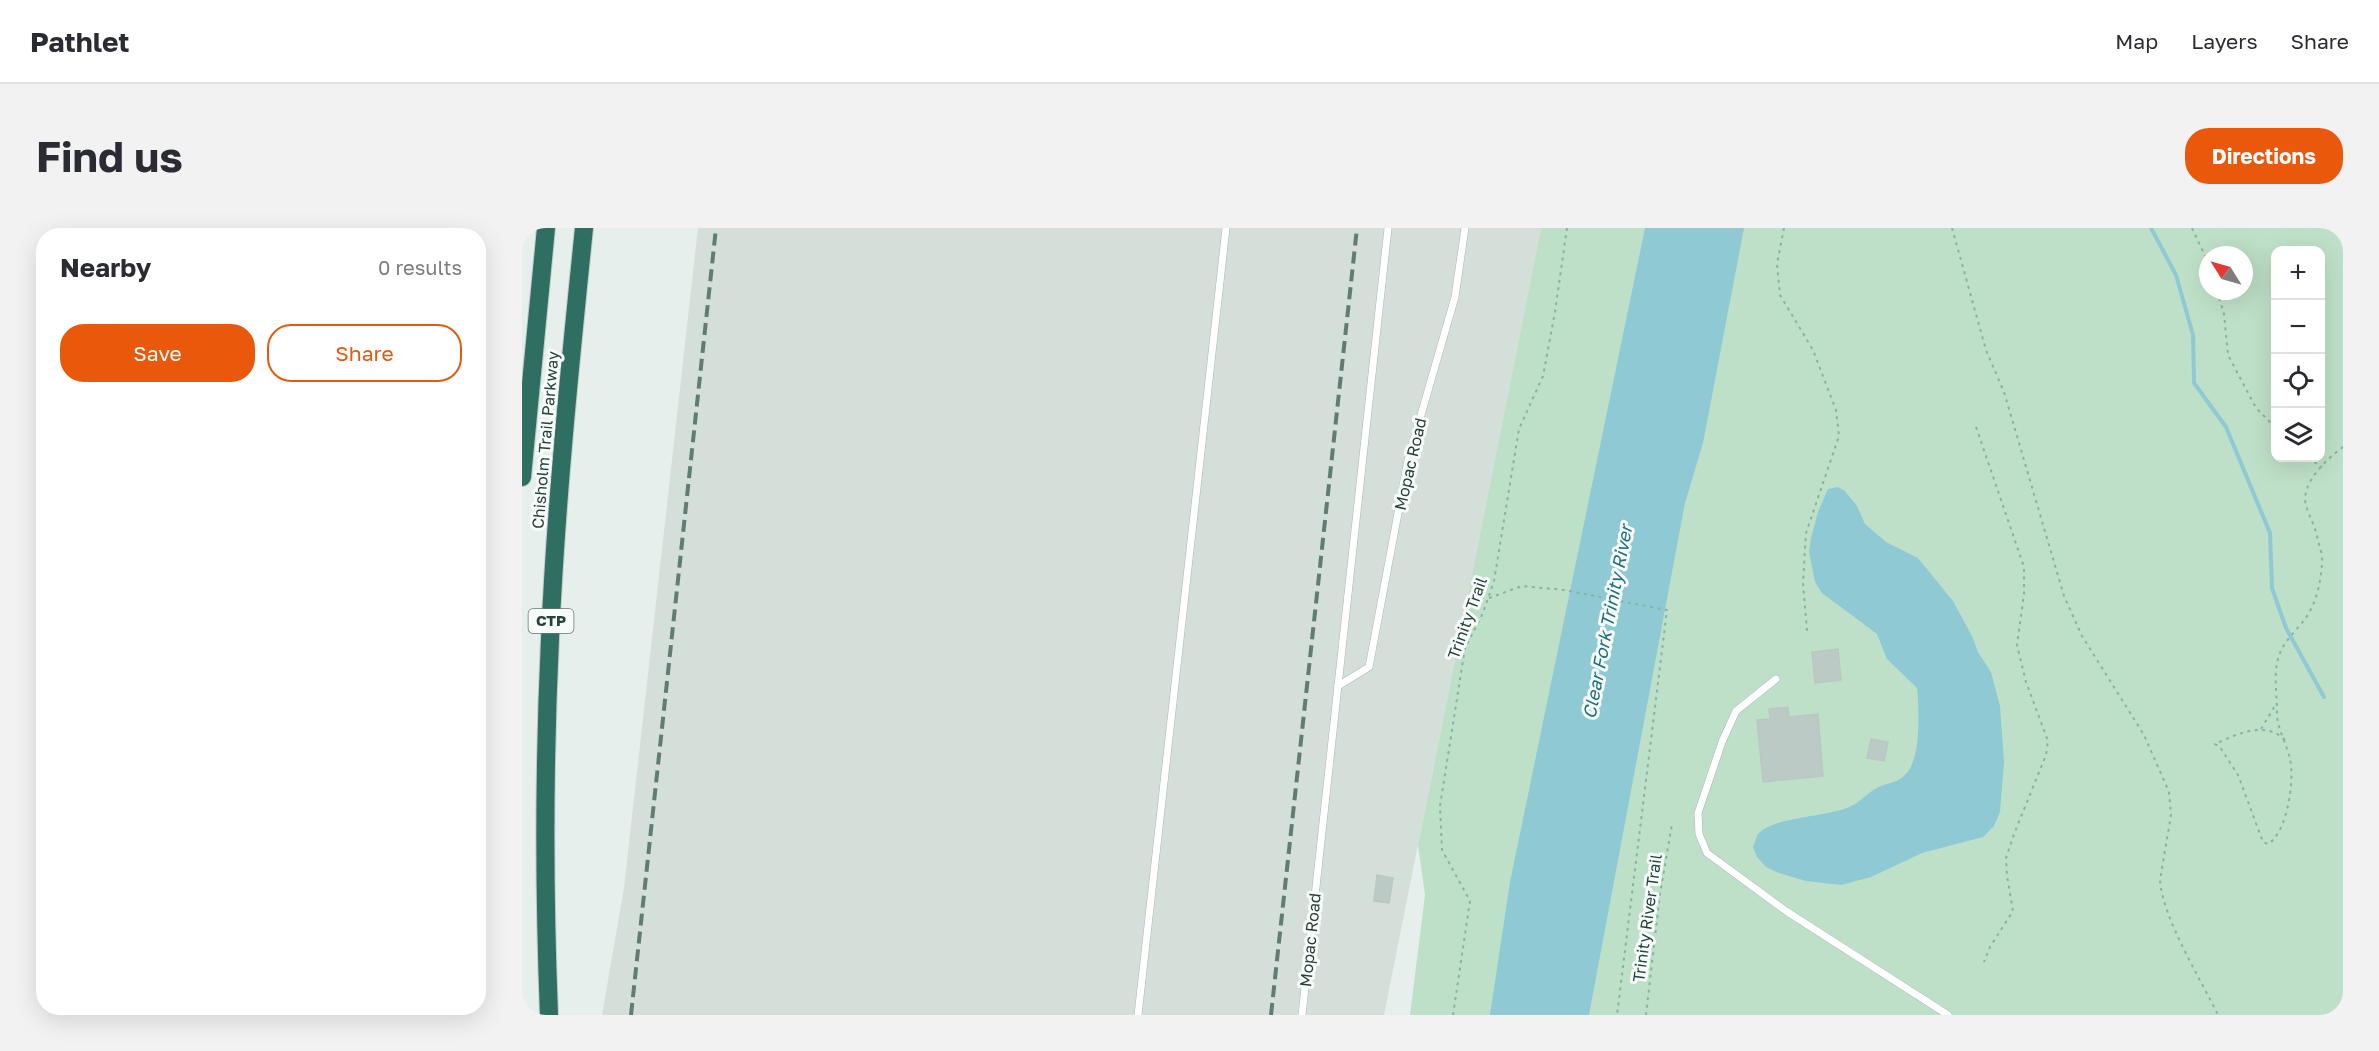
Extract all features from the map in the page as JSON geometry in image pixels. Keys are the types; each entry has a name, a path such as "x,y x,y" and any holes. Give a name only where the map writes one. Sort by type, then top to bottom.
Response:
{"highway":[{"name":"Chisholm Trail Parkway","path":"522,477 546,228"},
{"name":"Chisholm Trail Parkway","path":"549,1015 546,881 550,637 559,496 584,228"}],"lane":[{"path":"1138,1015 1226,228"},
{"name":"Mopac Road","path":"1302,1015 1388,228"},
{"name":"Mopac Road","path":"1338,686 1368,668 1408,460 1455,297 1465,228"},
{"path":"1776,679 1736,711 1722,742 1698,813 1699,834 1707,853 1786,911 1948,1015"}],"path":[{"name":"Trinity Trail","path":"1453,1015 1470,901 1442,850 1440,806 1465,648 1483,613 1494,581 1519,429 1543,376 1567,228"},
{"path":"1784,228 1777,264 1780,295 1813,350 1836,410 1839,436 1806,534 1803,583 1807,631"},
{"path":"1952,228 1986,350 2004,392 2064,596 2082,636 2144,735 2169,792 2171,815 2160,880 2161,891 2173,923 2218,1015"},
{"path":"2192,228 2200,246"},
{"path":"2220,300 2224,314 2228,355 2256,408 2271,423"},
{"path":"1977,427 2024,567 2024,594 2017,645 2026,682 2048,741 2044,762 2006,858 2013,911 1990,947 1984,962"},
{"path":"2285,740 2275,731 2261,729 2242,733 2215,744 2220,747 2238,775 2249,800 2259,835 2263,842 2268,844 2277,838 2281,829 2290,788 2291,762 2285,740 2277,718 2278,658 2283,645 2306,617 2317,594 2323,561 2316,531 2305,503 2308,484 2343,447"},
{"path":"2314,462 2322,467"},
{"path":"1488,598 1522,586 1564,590 1667,610 1617,1015"},
{"path":"2261,729 2277,702"},
{"name":"Trinity River Trail","path":"1646,1015 1660,894 1672,824"}],"shaded area":[{"path":"698,228 1541,228 1384,1015 602,1015 624,888"}],"green space":[{"path":"1541,228 2343,228 2343,1015 1410,1015 1425,895 1418,845"}],"water":[{"name":"Clear Fork Trinity River","path":"1645,228 1744,228 1703,443 1685,503 1589,1015 1490,1015 1510,882"},
{"path":"1838,487 1845,491 1857,506 1865,524 1886,542 1918,558 1953,601 1978,652 1991,672 2000,706 2004,762 2000,812 1994,826 1983,837 1922,853 1871,877 1841,885 1806,881 1779,873 1766,867 1757,857 1753,847 1758,834 1765,828 1853,805 1879,787 1901,779 1910,769 1917,747 1917,688 1887,659 1877,634 1822,593 1815,582 1809,552 1811,538 1818,512 1828,489"}],"building":[{"path":"1838,649 1841,680 1815,683 1812,652"},
{"path":"1788,707 1789,717 1818,714 1823,776 1763,782 1757,720 1770,719 1769,709"},
{"path":"1871,739 1888,742 1884,761 1867,758"},
{"path":"1377,875 1393,878 1389,903 1374,901"}],"waterway":[{"path":"2151,228 2176,275 2193,335 2194,383 2226,427 2270,533 2272,588 2286,628 2324,697"}],"railway":[{"path":"631,1015 716,228"},
{"path":"1271,1015 1357,228"}]}
